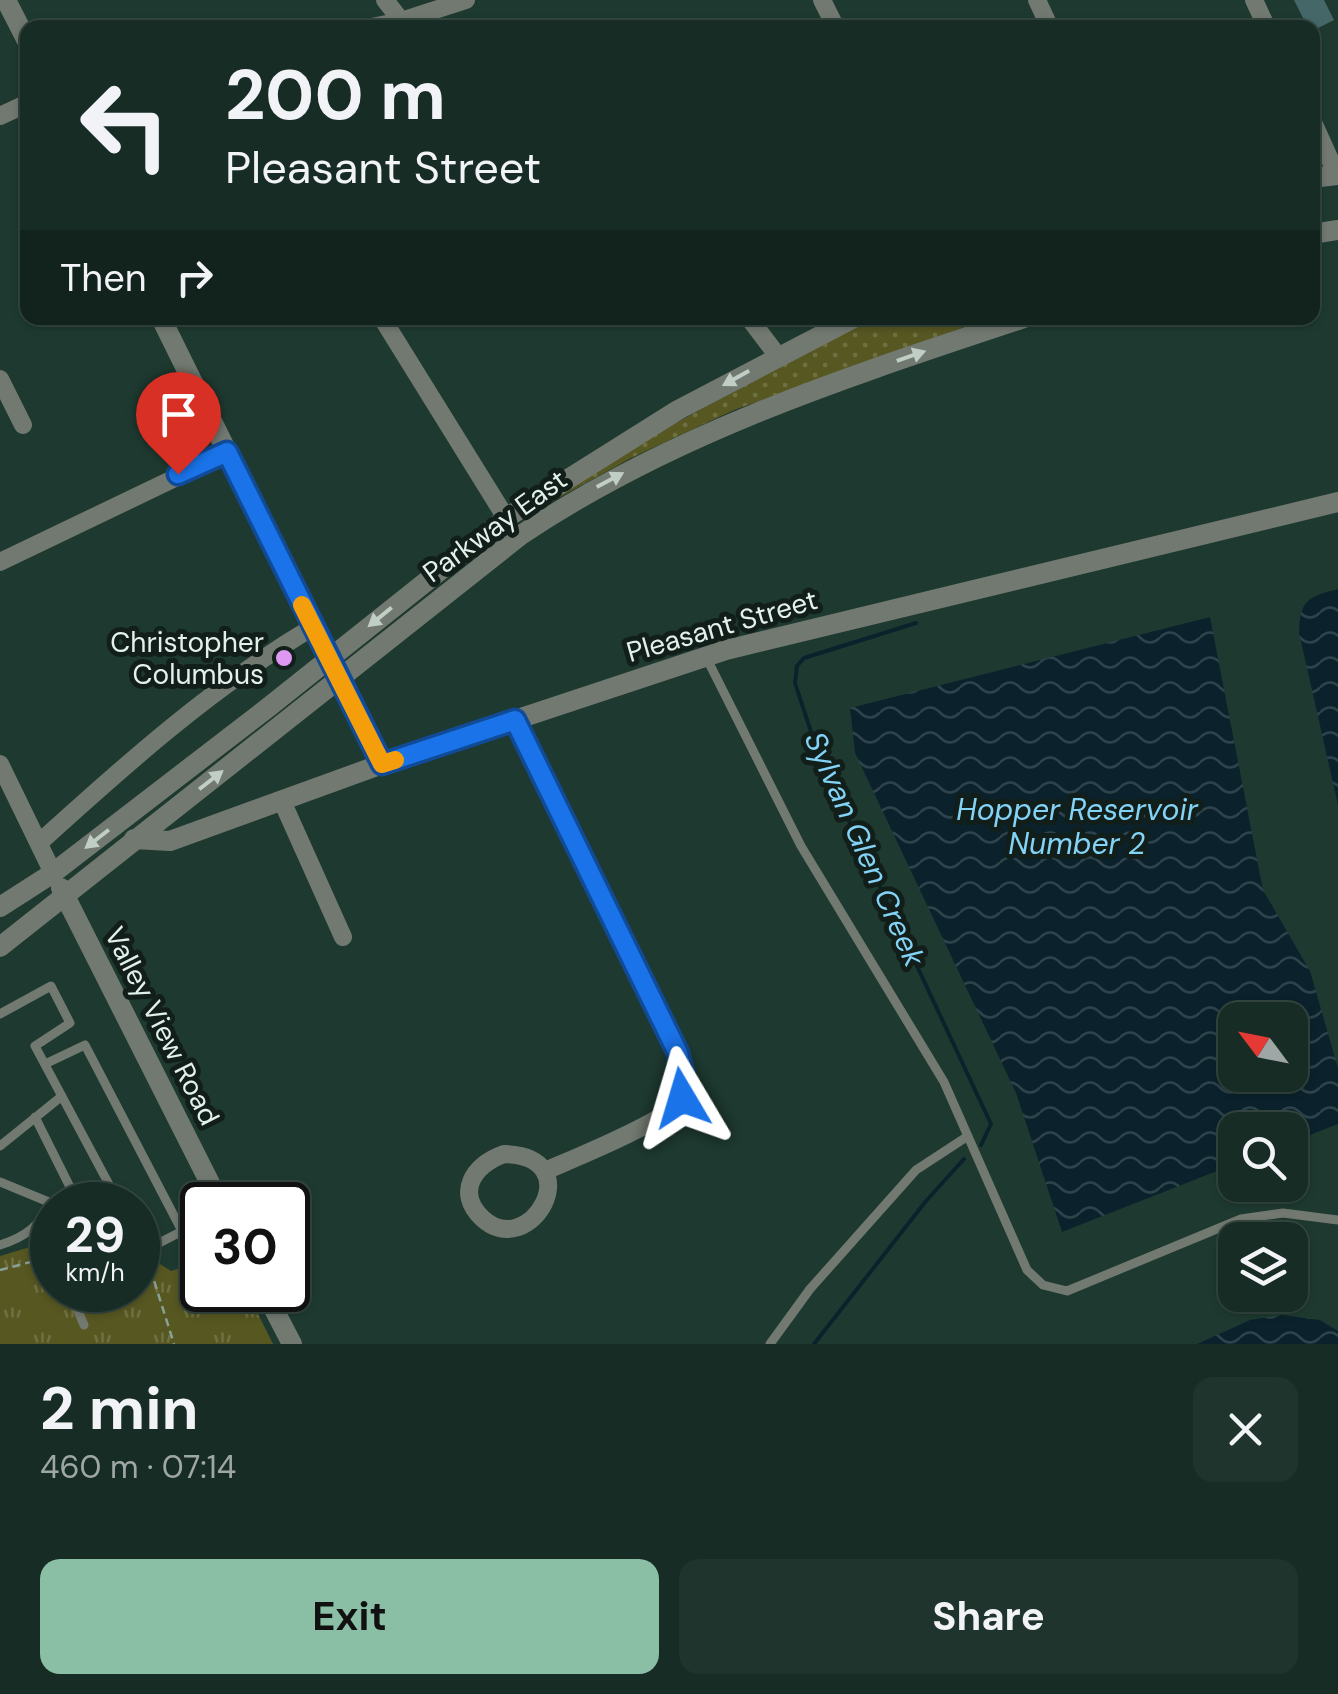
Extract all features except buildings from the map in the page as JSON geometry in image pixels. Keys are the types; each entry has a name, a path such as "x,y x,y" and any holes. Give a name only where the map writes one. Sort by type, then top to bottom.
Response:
{"street":[{"path":"6,0 20,27"},
{"path":"385,0 401,20"},
{"path":"414,20 466,0"},
{"path":"1320,137 1338,175"},
{"path":"164,325 382,764"},
{"path":"386,325 506,518"},
{"path":"754,325 777,355"},
{"name":"Parkway East","path":"53,872 506,518 678,410 825,325"},
{"name":"Parkway East","path":"0,947 520,534 620,474 740,419 1004,325"},
{"path":"0,379 23,425"},
{"path":"0,562 227,452"},
{"name":"Pleasant Street","path":"134,839 170,841 382,764 706,656 1338,502"},
{"path":"39,843 216,690 257,660 314,627"},
{"path":"515,720 678,1053 685,1081 682,1098 665,1114 546,1172"},
{"path":"0,764 53,872 0,907"},
{"path":"282,801 343,937"},
{"name":"Valley View Road","path":"53,872 210,1182"},
{"path":"504,1154 522,1155 538,1162 546,1172 545,1203 535,1218 522,1226 505,1229 487,1222 474,1209 469,1184 475,1170 487,1160 504,1154"},
{"path":"275,1312 292,1344"}],"lane":[{"path":"706,656 800,846 944,1082 1027,1270 1043,1285 1067,1291 1241,1219 1283,1213 1338,1220"},
{"path":"0,1014 51,986 70,1023 35,1046 108,1182"},
{"path":"45,1064 85,1044 180,1227"},
{"path":"0,1146 62,1096"},
{"path":"35,1117 68,1182"},
{"path":"770,1344 810,1289 916,1170 968,1136"},
{"path":"0,1182 30,1194"},
{"path":"0,1245 17,1240 30,1230"},
{"path":"79,1312 84,1324"}],"path":[{"path":"0,1270 30,1260"},
{"path":"160,1300 174,1344"}],"green space":[{"path":"857,325 970,325 734,410 631,458 524,517 635,445"},
{"path":"30,1247 30,1312 160,1312 160,1264 171,1271 180,1268 180,1312 257,1312 273,1344 0,1344 0,1256"}],"water":[{"path":"1338,589 1338,805 1299,633 1301,613 1307,602"},
{"name":"Hopper Reservoir Number 2","path":"1210,617 1263,890 1310,971 1338,1068 1338,1124 1308,1136 1308,1112 1218,1112 1218,1171 1062,1232 1016,1093 855,753 850,708"},
{"path":"1282,1315 1320,1320 1338,1331 1338,1344 1197,1344 1250,1320"}],"waterway":[{"name":"Sylvan Glen Creek","path":"916,623 804,658 797,666 795,683 820,759 991,1124 981,1145"},
{"name":"Sylvan Glen Creek","path":"814,1344 926,1201 964,1159"}],"slow traffic":[{"path":"302,605 382,764 395,760"}],"place":[{"name":"Christopher Columbus","path":"284,658"}],"route":[{"path":"178,474 227,452 382,764 515,720 678,1053 685,1081 682,1098"}]}
